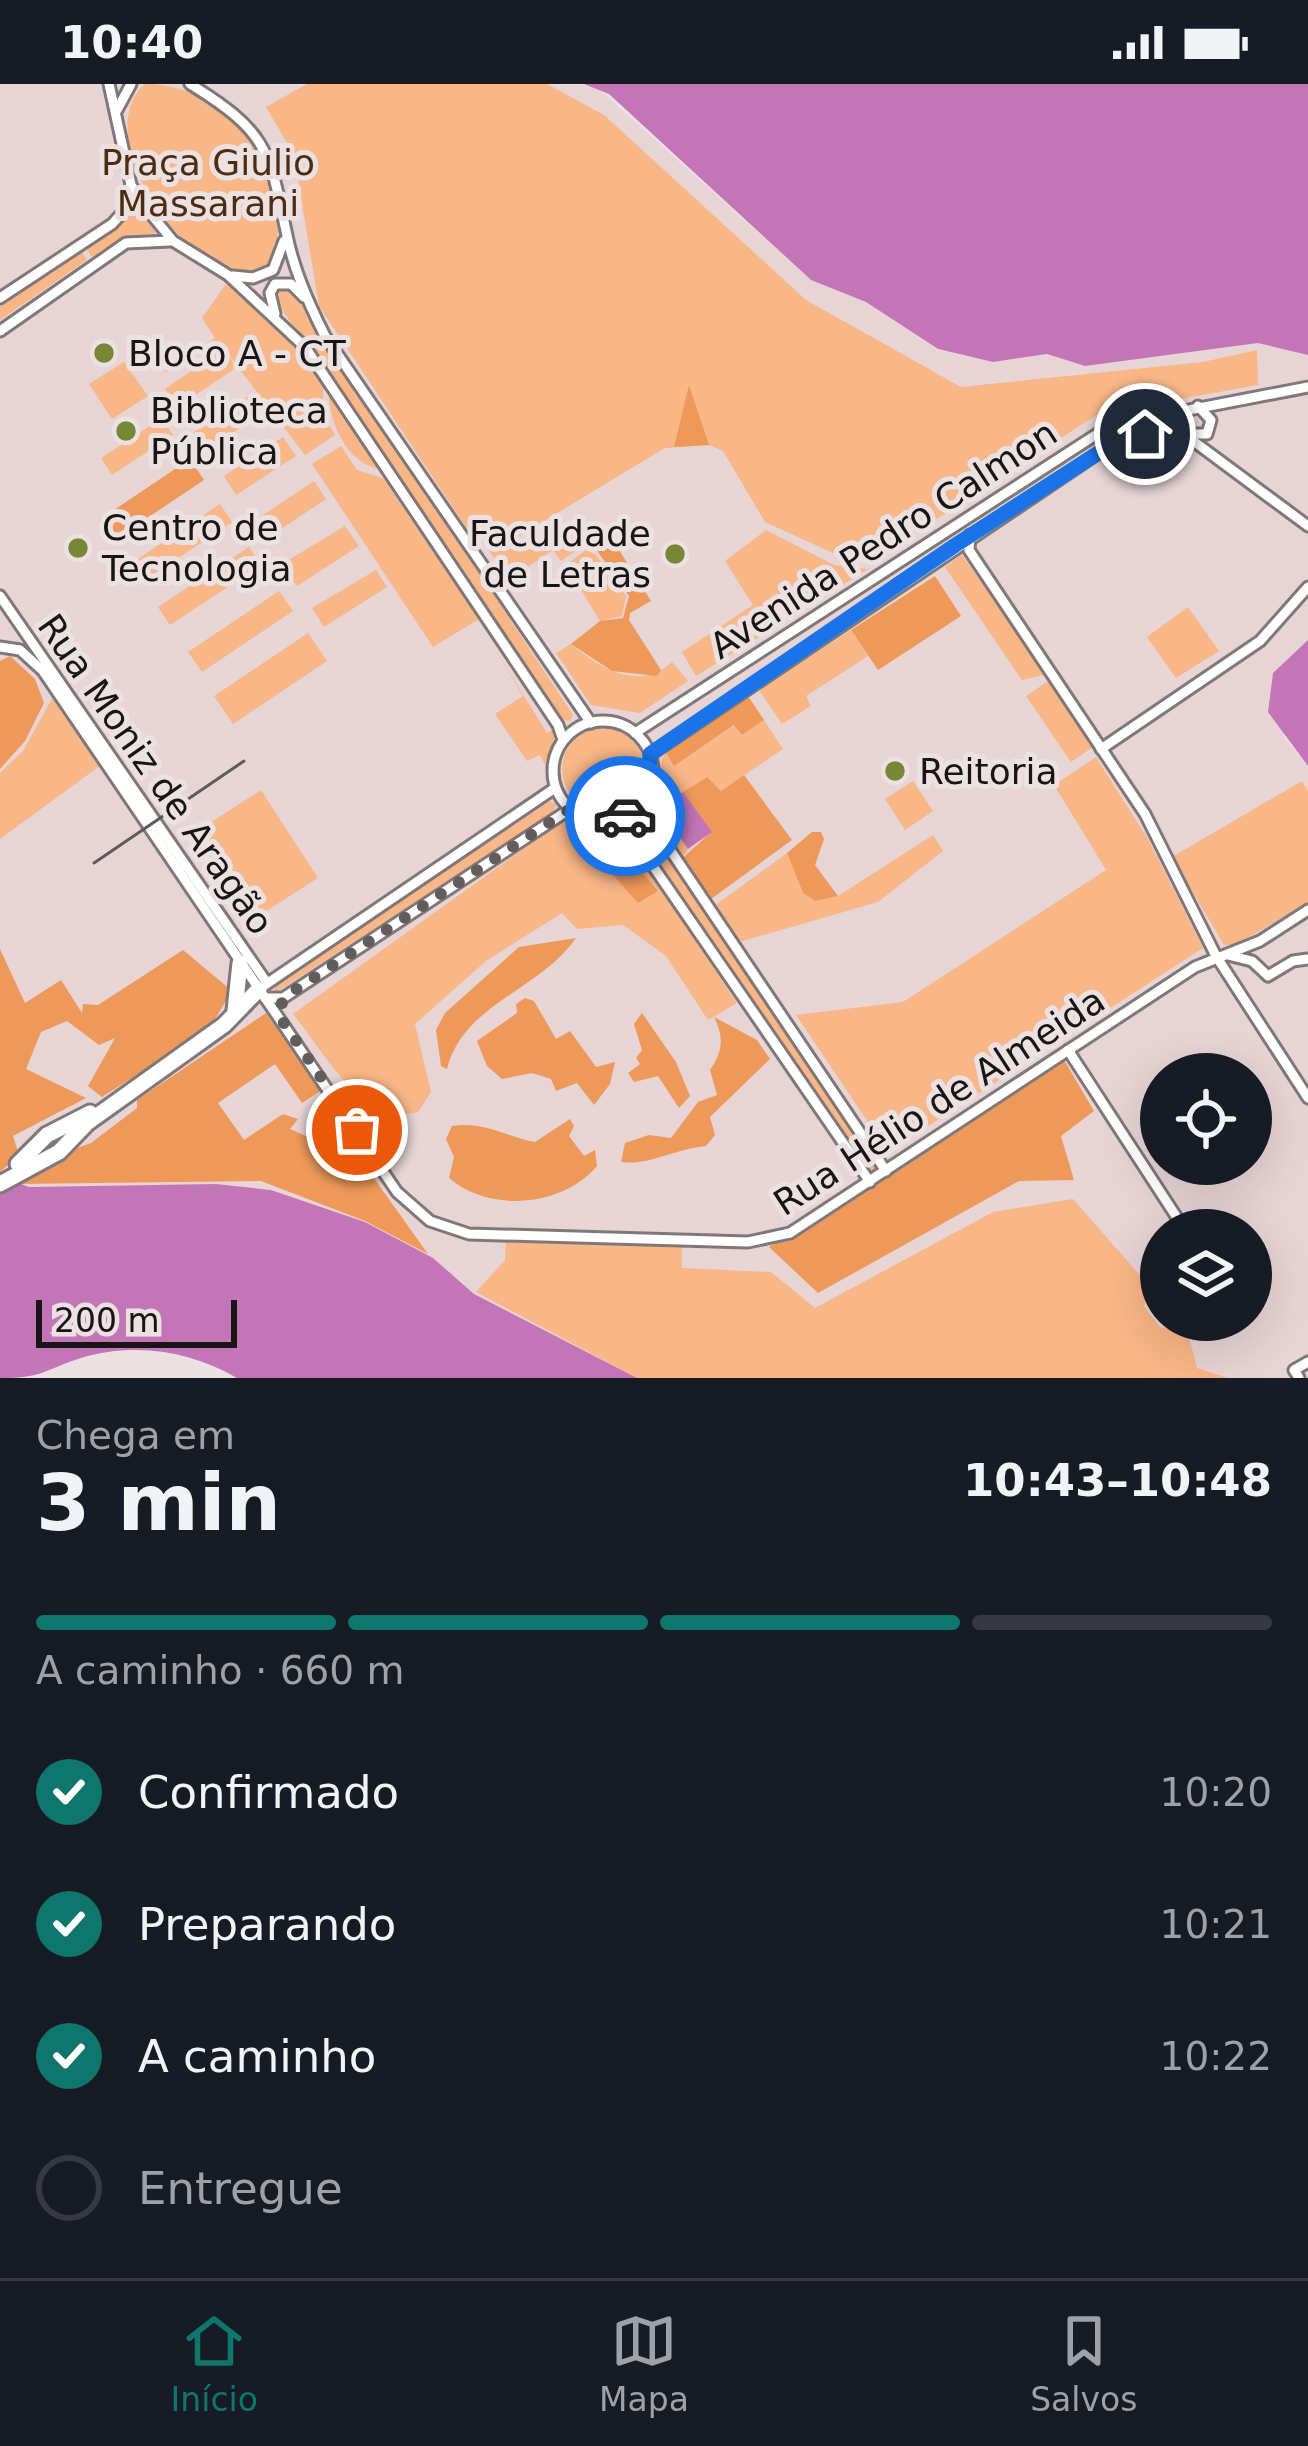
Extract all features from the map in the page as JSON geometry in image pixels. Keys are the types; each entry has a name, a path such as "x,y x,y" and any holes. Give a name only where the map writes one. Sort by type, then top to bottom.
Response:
{"highway":[{"path":"235,1010 240,963"},
{"path":"0,1180 58,1152 114,1101 224,1025 235,1010 264,990"}],"street":[{"path":"0,298 124,212 131,185 110,84"},
{"path":"117,110 131,84"},
{"path":"190,84 238,116 260,142 275,171 285,230 308,302"},
{"path":"131,185 173,241 228,275 276,315 340,394 558,725 563,740"},
{"path":"228,275 253,278 273,270 284,249 285,230"},
{"path":"0,331 126,243 151,238 173,241"},
{"path":"276,315 270,293 275,284 291,284 308,302 414,470 591,723"},
{"name":"Avenida Pedro Calmon","path":"635,733 1085,439 1134,417 1308,387"},
{"path":"1188,437 1202,438 1211,430 1209,415 1196,405"},
{"name":"Avenida Pedro Calmon","path":"650,754 1112,444 1162,432 1188,437"},
{"path":"1188,437 1308,526"},
{"path":"970,536 969,550 1145,814 1216,956 1308,1098"},
{"path":"954,546 969,550"},
{"path":"1101,749 1260,640 1308,587"},
{"name":"Rua Moniz de Aragão","path":"0,596 264,990"},
{"name":"Rua Moniz de Aragão","path":"0,647 20,650 43,670 240,963 264,990"},
{"path":"607,721 635,733 650,754 652,781 640,805 620,818 594,820 570,809 555,788 553,764 563,740 591,723 607,721"},
{"path":"264,990 555,788"},
{"path":"640,805 886,1172"},
{"path":"279,1016 283,998 570,809"},
{"path":"620,818 870,1182"},
{"name":"Rua Hélio de Almeida","path":"264,990 397,1192 442,1227 469,1234 772,1239 886,1172 1216,956 1260,941 1308,910"},
{"path":"1252,961 1260,941"},
{"path":"1216,956 1252,961 1262,975 1274,976 1293,961 1308,959"},
{"path":"736,991 753,979"},
{"path":"264,990 283,998"},
{"path":"1068,1050 1171,1209"},
{"path":"1299,1378 1294,1370 1308,1362"}],"shaded area":[{"path":"0,84 594,85 811,280 866,302 938,350 993,362 1047,354 1085,366 1258,343 1308,355 1308,640 1273,673 1284,738 1308,766 1308,1378 634,1378 474,1294 432,1258 365,1222 271,1190 216,1184 29,1187 0,1176","holes":["341,447 357,470 374,478 434,647 313,464"]},
{"path":"584,84 1308,84 1308,355 1258,343 1085,366 1047,354 993,362 938,349 866,302 811,280 609,94"},
{"path":"689,385 709,445 674,447"},
{"path":"190,459 204,480 113,541 99,520"},
{"path":"609,534 651,601 630,613 629,620 661,670 657,676 612,671 571,644 600,621 623,618 629,596 593,545"},
{"path":"935,576 961,616 878,670 851,630"},
{"path":"1308,640 1308,766 1268,712 1273,673"},
{"path":"10,656 35,679 44,703 25,741 0,769 0,661"},
{"path":"748,696 764,720 742,735 734,725 674,766 665,751"},
{"path":"744,775 792,840 711,899 683,858 711,832 683,792 707,777 721,791"},
{"path":"683,792 712,832 688,849 660,809"},
{"path":"812,832 821,832 824,839 815,865 838,896 815,901 803,893 787,853"},
{"path":"612,837 658,891 638,903 598,858 595,846"},
{"path":"576,938 542,972 485,1013 456,1047 447,1069 441,1066 436,1030 445,1013 519,947"},
{"path":"0,949 25,1003 61,980 82,1013 83,1004 98,1005 183,950 232,991 209,1029 102,1097 88,1086 115,1038 99,1045 67,1021 41,1032 26,1069 86,1098 13,1136 19,1155 0,1172"},
{"path":"525,998 534,1001 556,1039 570,1031 596,1067 615,1062 610,1084 594,1105 577,1083 556,1091 551,1079 532,1073 502,1079 487,1066 477,1041 517,1013 516,1004"},
{"path":"266,1013 320,1091 302,1103 275,1064 218,1103 244,1140 283,1114 298,1119 290,1129 361,1160 428,1254 365,1221 261,1181 16,1184 66,1152 91,1143 137,1108 137,1100"},
{"path":"642,1013 676,1062 690,1096 679,1108 658,1076 634,1082 628,1073 640,1064 636,1058 642,1050 634,1024"},
{"path":"714,1017 757,1040 770,1059 710,1117 715,1135 706,1146 641,1162 621,1162 625,1143 649,1135 671,1138 698,1102 717,1095 710,1070 721,1044"},
{"path":"1064,1060 1094,1111 1061,1136 1074,1180 1019,1181 818,1293 769,1247"},
{"path":"570,1119 574,1126 569,1136 584,1156 595,1150 597,1166 565,1190 546,1197 504,1200 484,1197 449,1178 454,1157 446,1139 452,1126 485,1127 535,1142"},
{"path":"0,1176 29,1187 216,1184 271,1190 365,1222 433,1258 474,1294 637,1378 237,1378 200,1361 142,1350 101,1353 35,1375 0,1378"}],"green space":[{"name":"Praça Giulio Massarani","path":"145,84 178,89 208,101 255,145 270,174 278,205 277,237 268,269 237,270 207,258 178,235 154,205 128,138 130,107"},
{"path":"307,84 547,84 604,115 806,300 961,387 1203,362 1257,350 1258,385 1098,414 881,555 833,553 765,522 723,451 709,445 665,448 519,536 473,538 319,306 294,155 266,107"},
{"path":"134,204 156,233 118,241 92,258 87,249 120,225"},
{"path":"82,252 87,260 0,320 0,307"},
{"path":"226,284 259,306 323,376 323,415 335,435 305,455 228,354 236,368 177,407 165,389 223,349 218,341 157,377 215,338 202,318"},
{"path":"279,290 294,291 573,715 570,721 561,719 277,302"},
{"path":"124,362 148,396 112,419 89,384"},
{"path":"328,384 388,470 360,461 342,440 331,412"},
{"path":"253,393 266,411 207,450 194,432"},
{"path":"162,418 173,435 112,475 101,458"},
{"path":"283,437 296,456 236,495 224,476"},
{"path":"341,446 357,470 383,478 479,619 433,647 312,464"},
{"path":"314,481 326,499 266,539 254,521"},
{"path":"220,504 232,522 141,583 129,565"},
{"path":"569,522 584,545 561,561 553,550 509,580 484,543 543,539"},
{"path":"345,526 359,546 297,586 282,564"},
{"path":"766,530 834,565 868,569 696,676 682,652 753,605 725,561"},
{"path":"249,547 261,565 170,625 158,607"},
{"path":"586,550 596,555 626,596 622,616 600,621 566,565"},
{"path":"962,555 1047,674 1022,680 945,567"},
{"path":"376,570 387,587 324,627 312,608"},
{"path":"279,591 293,611 202,672 188,652"},
{"path":"1188,607 1219,651 1176,678 1147,637"},
{"path":"851,630 868,656 806,696 811,706 782,724 759,690"},
{"path":"308,633 327,661 233,724 214,696"},
{"path":"488,638 547,733 555,728 550,774 540,755 527,761 495,714 523,696"},
{"path":"571,644 620,674 647,675 672,662 688,681 640,713 591,705 556,653"},
{"path":"1050,680 1093,747 1071,762 1026,696"},
{"path":"53,697 101,765 0,839 0,773 23,751"},
{"path":"764,720 783,749 721,791 706,777 660,808 688,849 683,858 648,808 665,751 675,765 735,725 742,735"},
{"path":"603,728 632,740 644,769 632,798 603,810 574,798 562,769 574,740"},
{"path":"1096,757 1148,839 1203,948 888,1152 796,1015 903,1002 1106,870 1054,785"},
{"path":"913,781 933,811 905,830 885,799"},
{"path":"1302,781 1308,791 1308,902 1236,945 1224,945 1172,857"},
{"path":"261,790 318,878 260,915 202,828"},
{"path":"550,801 556,804 552,813 275,993 274,986"},
{"path":"640,805 886,1171 870,1182 620,818"},
{"path":"568,817 619,825 737,1003 708,1020 666,956 623,925 577,929 562,913 486,961 415,1024 431,1092 418,1112 379,1108 362,1097 293,1014"},
{"path":"933,835 943,851 878,902 739,942 714,906 787,853 803,893 815,901 838,896"},
{"path":"1073,1199 1140,1275 1140,1341 1190,1341 1197,1368 1228,1378 637,1378 476,1292 505,1260 506,1238 682,1242 682,1268 771,1272 815,1308 993,1212"}],"tram line":[{"path":"94,863 244,761"}],"way so far":[{"path":"357,1130 279,1016 283,998 570,809 594,820 625,816"}],"place":[{"name":"Bloco A - CT","path":"104,353"},
{"name":"Biblioteca Pública","path":"126,431"},
{"name":"Centro de Tecnologia","path":"78,548"},
{"name":"Faculdade de Letras","path":"675,554"},
{"name":"Reitoria","path":"895,771"}],"route":[{"path":"625,816 648,794 653,769 650,754 954,546 1112,444 1145,434"}]}
